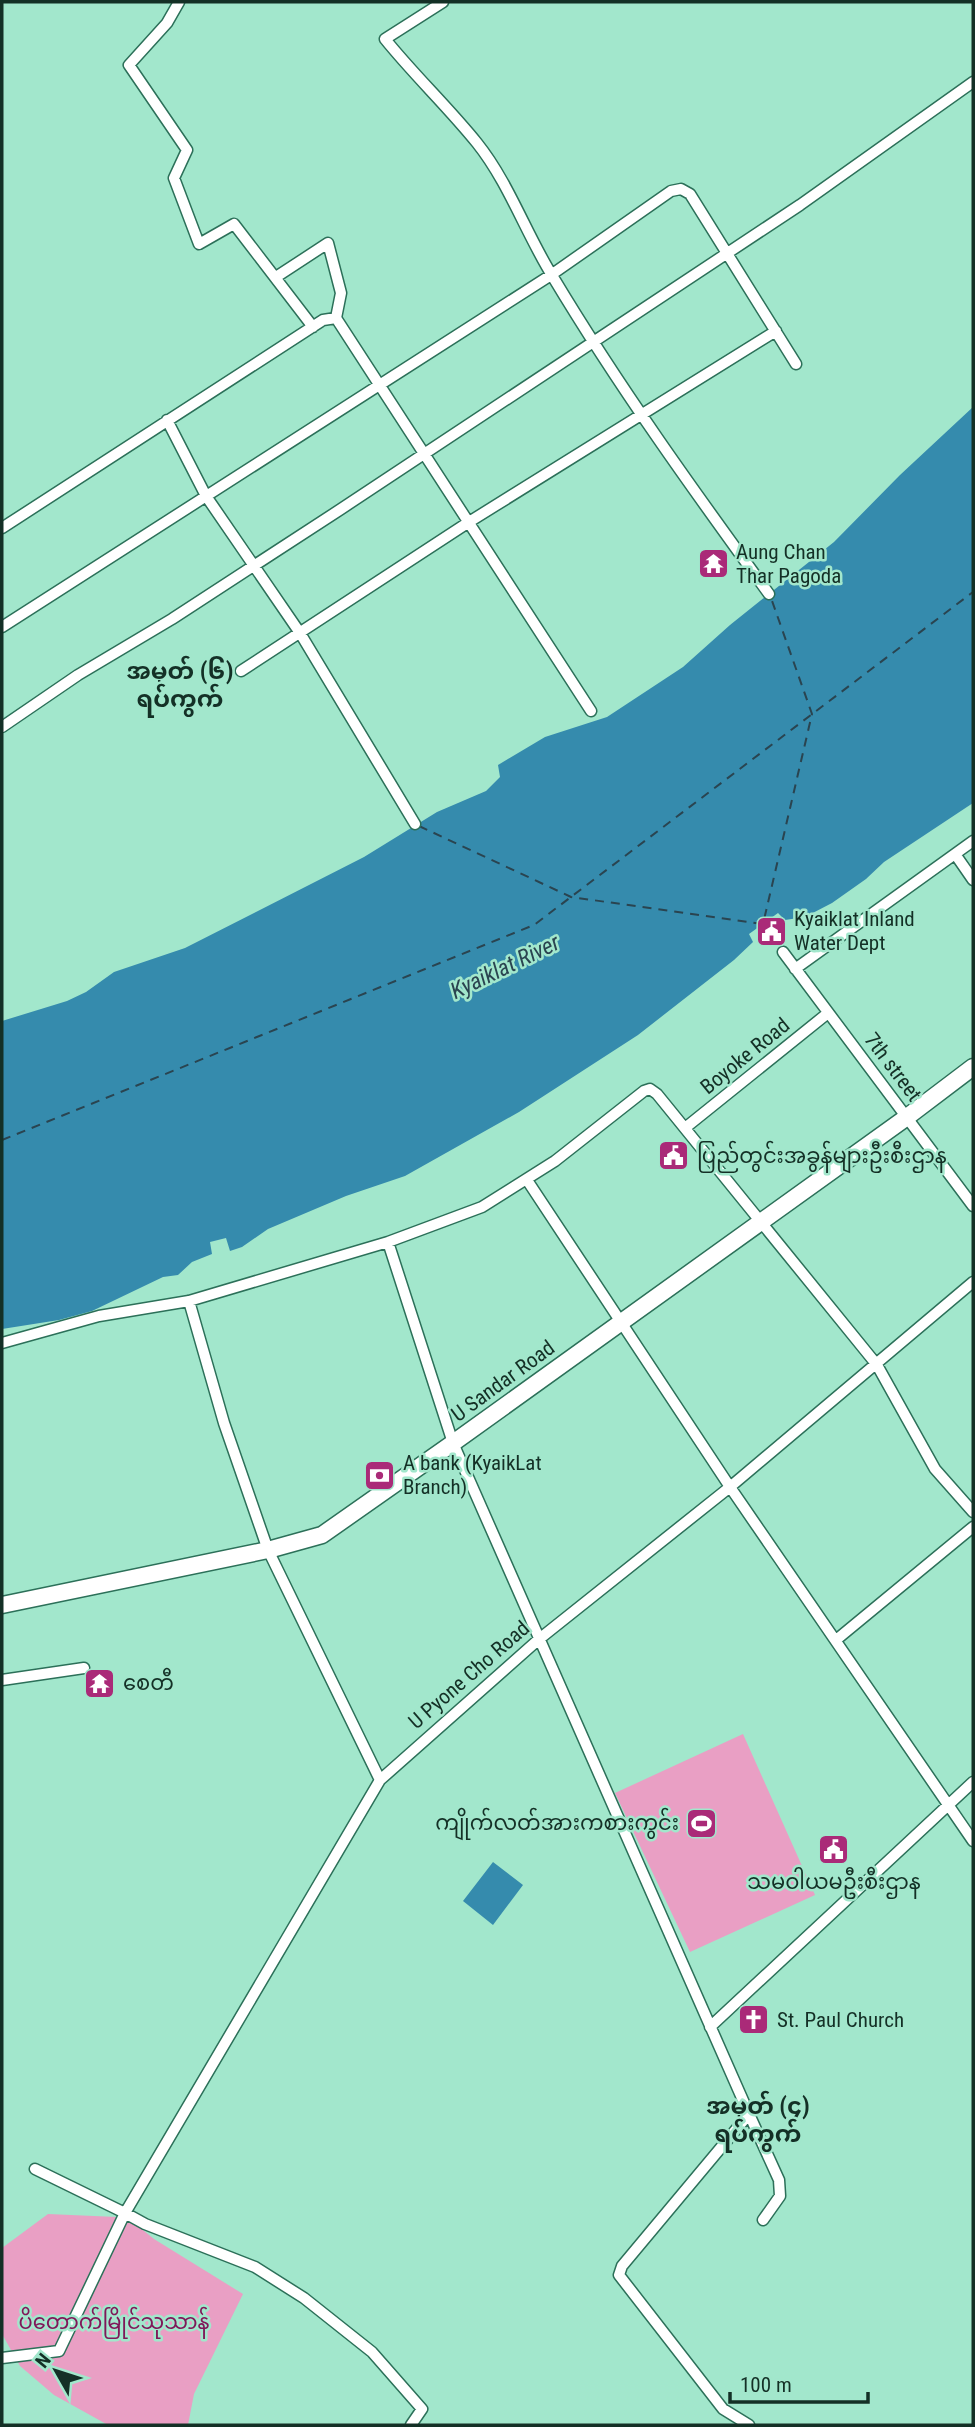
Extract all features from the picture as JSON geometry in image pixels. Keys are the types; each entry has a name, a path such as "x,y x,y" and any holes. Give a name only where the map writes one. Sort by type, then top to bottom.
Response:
{"main road":[{"name":"U Sandar Road","path":"2,1605 268,1550 323,1535 623,1322 973,1067"}],"street":[{"path":"179,2 167,23 129,65 187,150 174,178 199,244 234,224 313,327"},
{"path":"443,2 384,39 478,144 520,214 551,275 594,342 682,475 769,594"},
{"path":"2,727 78,675 172,619 594,342 800,205 973,82"},
{"path":"2,627 551,275 671,191 681,189 690,194 796,364"},
{"path":"276,277 328,243 341,293 337,318 591,711"},
{"path":"2,528 323,320 337,318"},
{"path":"241,671 469,522 776,331"},
{"path":"167,420 206,496 300,633 415,824"},
{"path":"795,969 973,841"},
{"path":"955,854 973,880"},
{"name":"7th street","path":"783,952 973,1206"},
{"name":"Boyoke Road","path":"685,1128 828,1013"},
{"path":"2,1343 99,1315 189,1301 388,1242 482,1207 555,1161 647,1089 655,1091 877,1365 935,1469 973,1512"},
{"path":"527,1180 730,1487 973,1841"},
{"path":"388,1242 453,1443 779,2180 780,2196 763,2220"},
{"name":"U Pyone Cho Road","path":"2,2358 59,2351 125,2213 380,1780 538,1640 730,1487 973,1282"},
{"path":"189,1301 224,1423 268,1550 380,1780"},
{"path":"836,1640 973,1527"},
{"path":"2,1680 84,1668"},
{"path":"710,2027 973,1782"},
{"path":"749,2114 622,2266 619,2275 723,2409 749,2425"},
{"path":"35,2169 145,2224 255,2267 304,2298 372,2352 422,2409 411,2425"}],"green space":[{"path":"743,1734 815,1895 690,1952 615,1793"},
{"name":"ပိတောက်မြိုင်သုသာန်","path":"48,2214 117,2217 138,2226 154,2239 243,2294 194,2394 188,2425 108,2425 54,2395 20,2366 2,2334 2,2248"}],"water":[{"name":"Kyaiklat River","path":"973,407 973,803 884,862 866,879 832,903 805,917 785,920 778,913 749,934 753,942 734,960 638,1035 519,1112 405,1176 346,1196 268,1229 242,1247 230,1251 226,1238 210,1242 212,1254 192,1262 178,1275 163,1277 92,1311 59,1320 2,1329 2,1021 67,1001 86,992 114,972 185,948 364,857 437,812 486,791 500,777 498,765 545,737 607,717 683,667 730,625 834,542"},
{"path":"493,1862 523,1885 493,1925 463,1901"}],"ferry route":[{"path":"2,1140 534,925 973,592"},
{"path":"419,826 571,897 763,924 812,714 771,598"}],"place":[{"name":"Aung Chan Thar Pagoda","path":"713,564"},
{"name":"Kyaiklat Inland Water Dept","path":"771,931"},
{"name":"ပြည်တွင်းအခွန်များဦးစီးဌာန","path":"674,1156"},
{"name":"A bank (KyaikLat Branch)","path":"380,1475"},
{"name":"စေတီ","path":"100,1683"},
{"name":"ကျိုက်လတ်အားကစားကွင်း","path":"702,1823"},
{"name":"သမဝါယမဦးစီးဌာန","path":"834,1850"},
{"name":"St. Paul Church","path":"754,2020"}],"district":[{"name":"အမှတ် (၆) ရပ်ကွက်","path":"180,685"},
{"name":"အမှတ် (၄) ရပ်ကွက်","path":"758,2120"}]}
